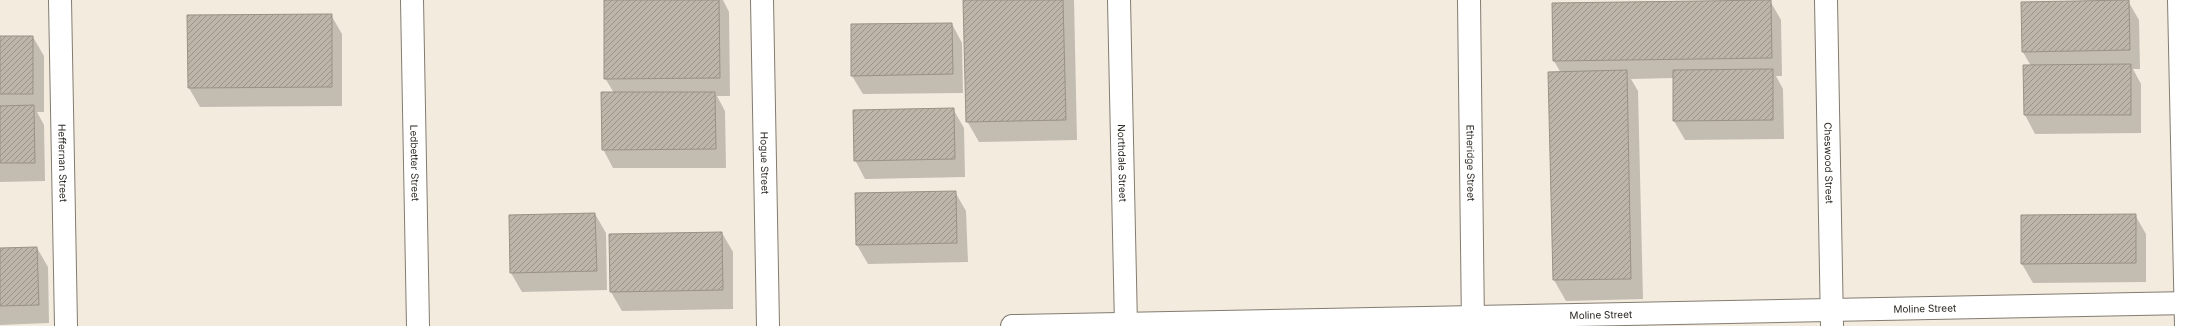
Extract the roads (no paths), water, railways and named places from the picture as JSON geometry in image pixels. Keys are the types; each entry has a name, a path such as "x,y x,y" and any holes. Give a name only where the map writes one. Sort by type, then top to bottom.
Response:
{"street":[{"name":"Heffernan Street","path":"60,0 66,326"},
{"name":"Ledbetter Street","path":"412,0 418,326"},
{"name":"Hogue Street","path":"762,0 768,326"},
{"name":"Northdale Street","path":"1119,0 1126,325"},
{"name":"Etheridge Street","path":"1469,0 1473,322"},
{"name":"Cheswood Street","path":"1826,0 1831,318"},
{"path":"2179,0 2187,303 2186,326"},
{"name":"Moline Street","path":"1012,326 1831,318 2187,303"}]}
